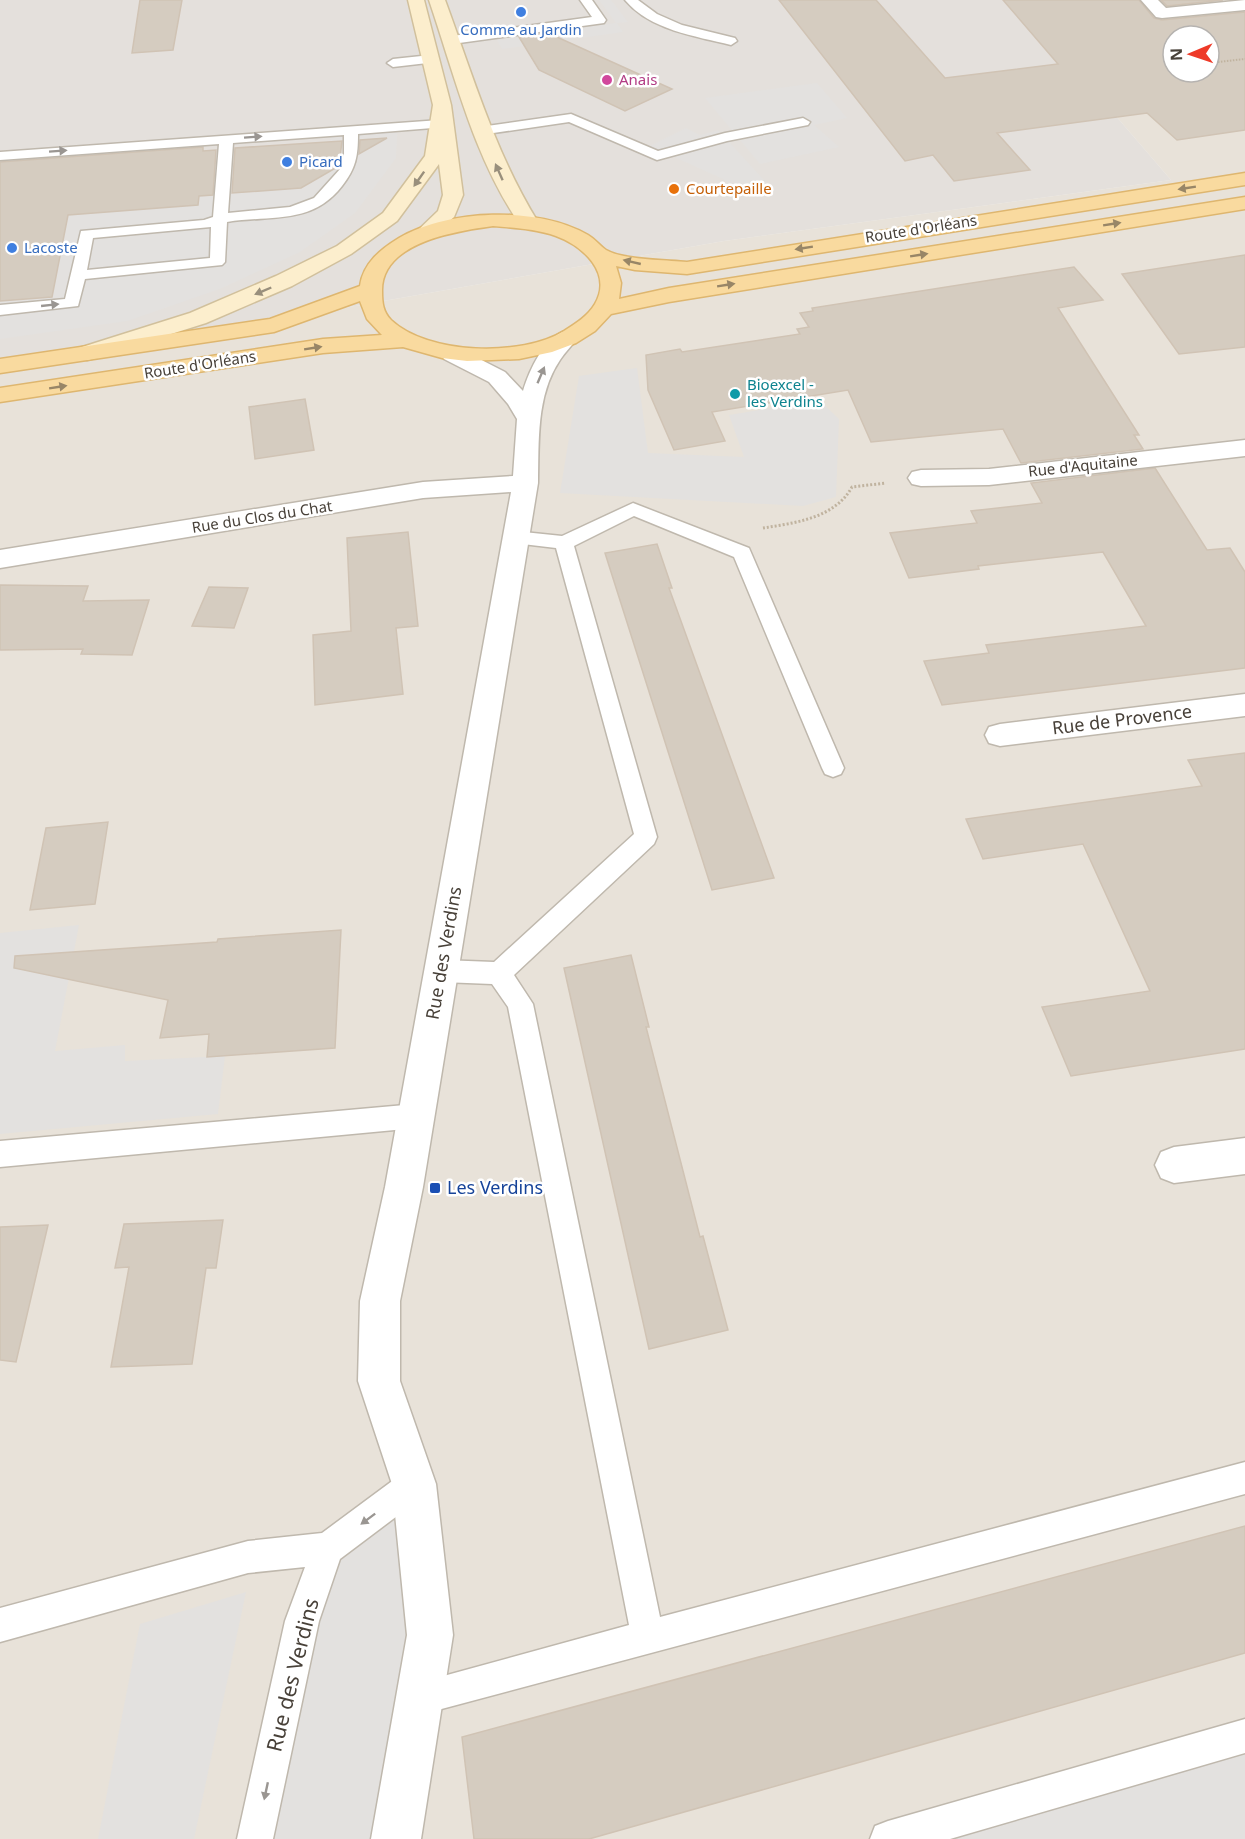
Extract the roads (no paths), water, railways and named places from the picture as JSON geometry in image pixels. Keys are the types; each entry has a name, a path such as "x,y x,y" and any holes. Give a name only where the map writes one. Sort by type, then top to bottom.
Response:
{"main road":[{"path":"416,0 431,59 453,195 447,213 425,232 396,248 376,268 368,290 372,310 386,327 402,340 452,354 492,356 531,350 566,338 588,324 603,309 611,290 609,271 598,254 580,240 556,229 528,222 493,220 458,224 425,232"},
{"path":"437,0 480,131 507,190 528,222"},
{"path":"87,353 198,318 284,281 344,250 390,217 411,191 435,156 441,115"},
{"name":"Route d'Orléans","path":"598,254 635,264 687,268 1245,179"},
{"name":"Route d'Orléans","path":"603,309 669,295 1245,203"},
{"name":"Route d'Orléans","path":"0,366 274,325 368,290"},
{"name":"Route d'Orléans","path":"0,396 323,346 402,340"}],"street":[{"path":"1149,0 1162,13 1245,4"},
{"name":"Rue des Verdins","path":"396,1839 430,1635 414,1484 379,1381 380,1301 416,1116 525,483 528,418 547,360 566,338"},
{"path":"452,354 496,375 513,391 528,418"},
{"name":"Rue d'Aquitaine","path":"921,478 989,477 1245,449"},
{"name":"Rue du Clos du Chat","path":"0,560 423,490 525,483"},
{"name":"Rue de Provence","path":"1000,735 1245,705"},
{"path":"1174,1165 1245,1156"}],"lane":[{"path":"452,40 600,20 586,0"},
{"path":"631,0 648,14 669,25 731,41"},
{"path":"393,63 431,59"},
{"path":"0,156 351,130 441,115"},
{"path":"480,131 571,118 657,156 725,137 803,122"},
{"path":"0,310 72,303 86,234 206,224 221,217 304,210 322,202 351,166 351,130"},
{"path":"78,275 217,262 226,139"},
{"path":"514,537 564,543 633,509 742,553 833,768"},
{"path":"441,971 499,973 646,837 564,543"},
{"path":"499,973 520,1004 648,1637"},
{"path":"0,1154 416,1116"},
{"path":"419,1698 1245,1478"},
{"path":"0,1624 248,1557 328,1548 414,1484"},
{"name":"Rue des Verdins","path":"255,1839 302,1622 328,1548"},
{"path":"888,1839 1245,1736"}],"place":[{"name":"Comme au Jardin","path":"521,12"},
{"name":"Anais","path":"607,80"},
{"name":"Picard","path":"287,162"},
{"name":"Courtepaille","path":"674,189"},
{"name":"Lacoste","path":"12,248"},
{"name":"Bioexcel - les Verdins","path":"735,394"},
{"name":"Les Verdins","path":"435,1188"}]}
